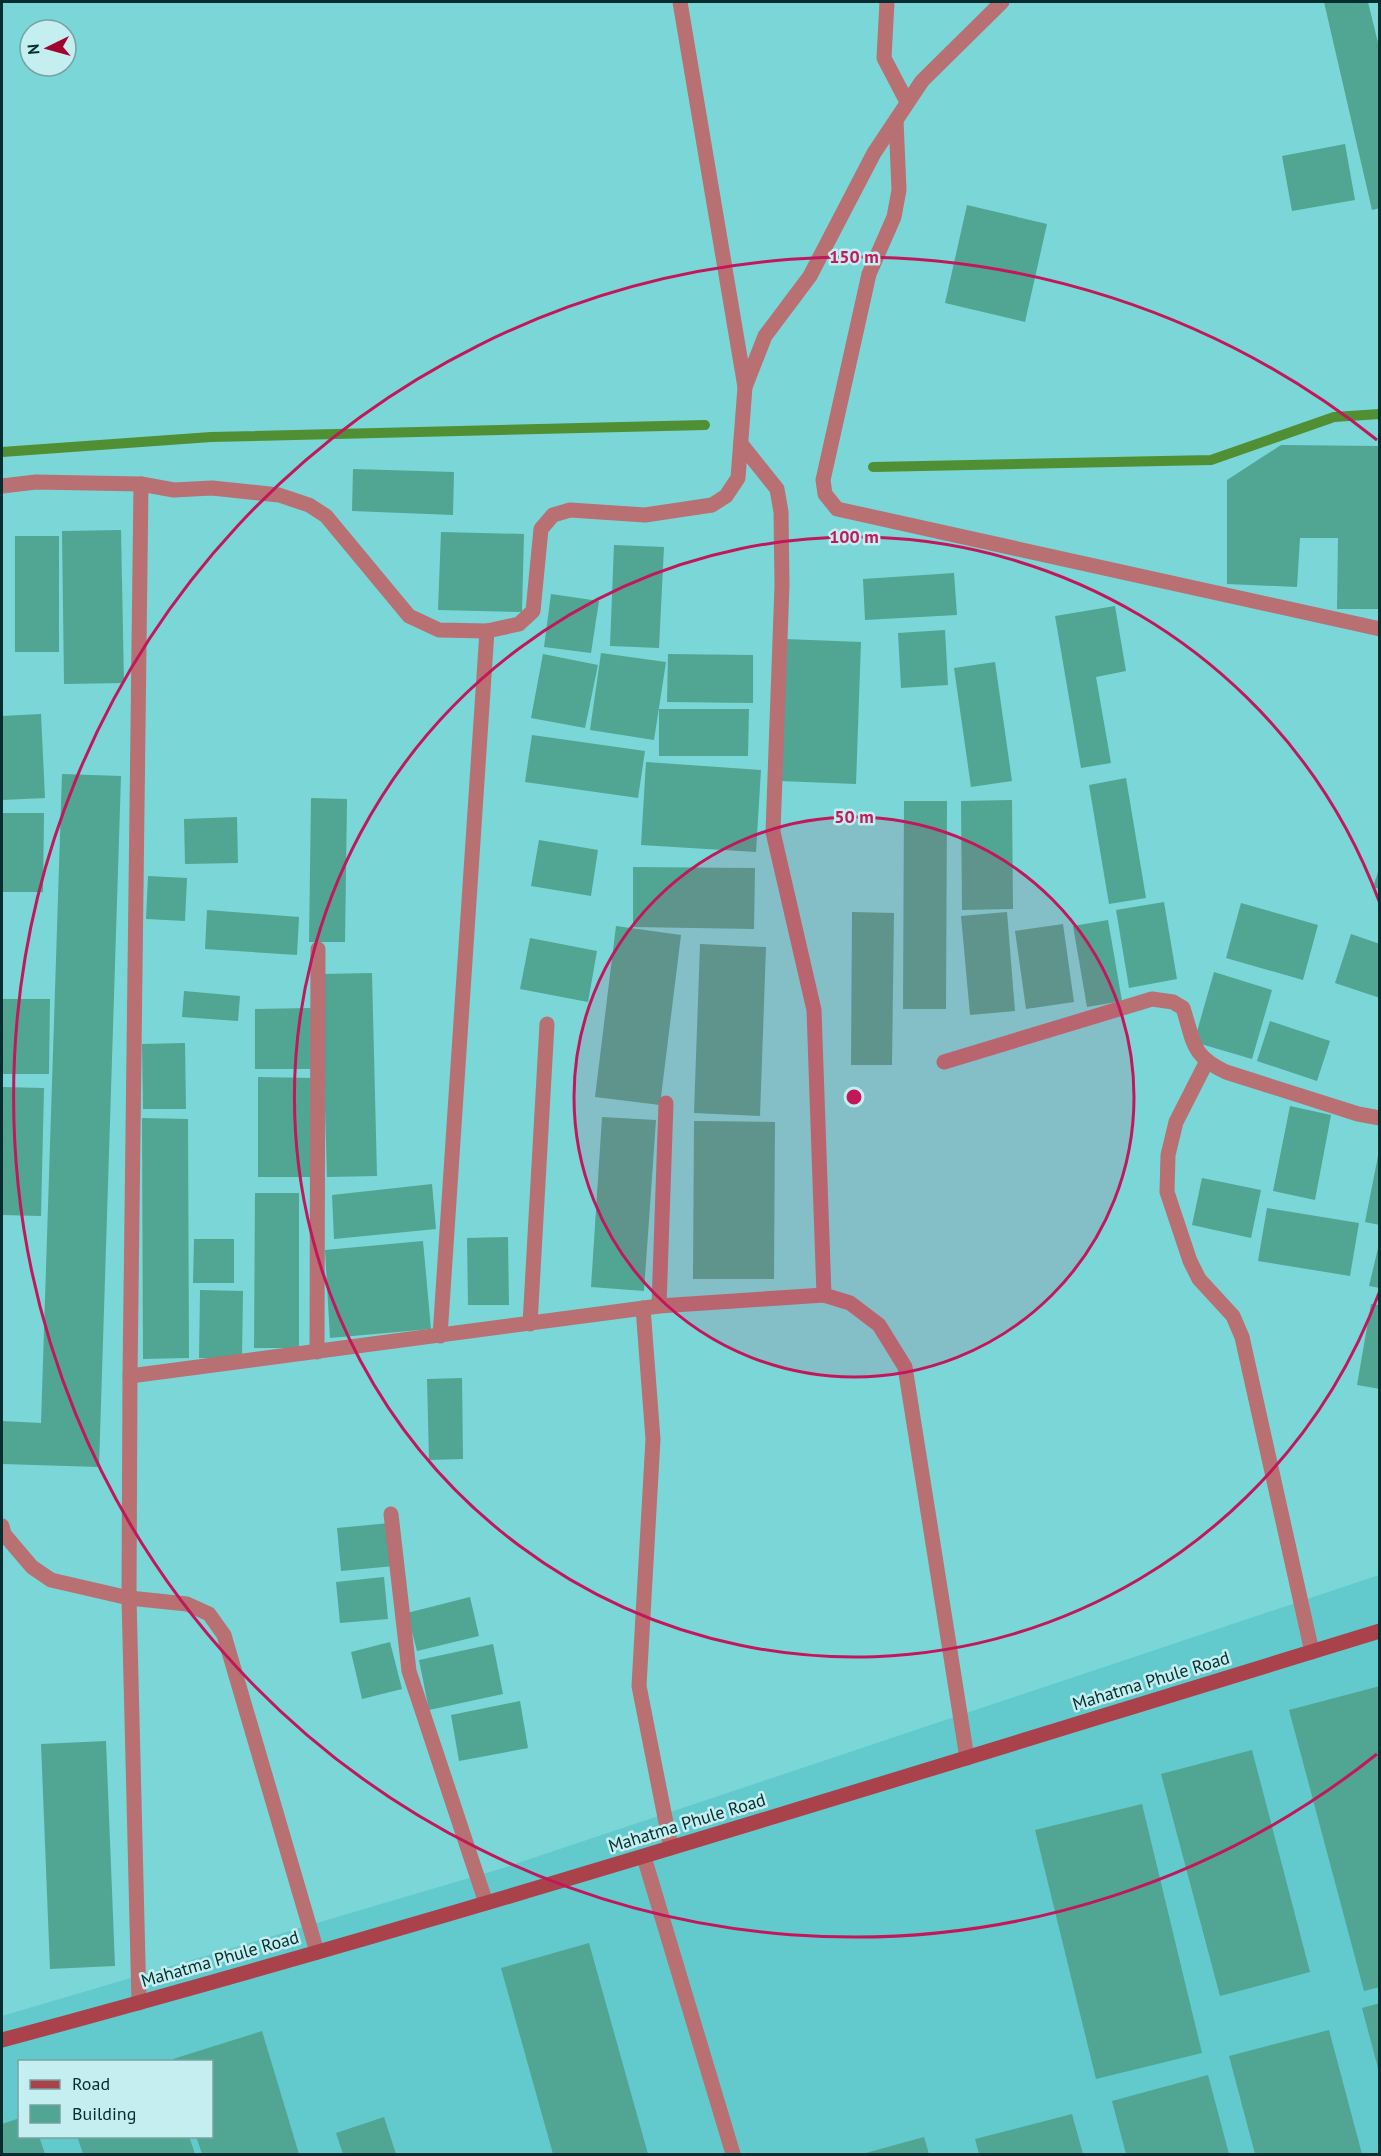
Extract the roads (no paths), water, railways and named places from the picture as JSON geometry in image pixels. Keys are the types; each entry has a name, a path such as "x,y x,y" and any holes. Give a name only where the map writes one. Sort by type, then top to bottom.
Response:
{"street":[{"path":"2,486 36,482 141,484 174,490 212,488 279,495 309,505 326,516 410,616 439,630 487,631 519,624 533,611 541,529 552,515 570,510 645,516 712,505 726,496 738,478 746,387 680,2"},
{"path":"887,2 884,58 907,102"},
{"path":"746,387 765,336 810,276 874,153 907,102 922,81 1002,2"},
{"path":"896,120 899,189 894,217 869,274 823,480 825,494 837,509 1380,629"},
{"path":"741,444 777,489 781,512 782,585 772,832 814,1011 824,1295"},
{"path":"139,2003 129,1598 141,484"},
{"path":"440,1336 487,631"},
{"path":"317,1352 318,949"},
{"path":"944,1062 1152,999 1173,1002 1183,1008 1197,1052 1206,1063 1226,1072 1358,1114 1380,1118"},
{"path":"530,1324 547,1024"},
{"path":"1206,1063 1176,1122 1168,1155 1167,1192 1190,1261 1199,1279 1233,1316 1242,1337 1312,1652"},
{"path":"659,1306 666,1104"},
{"path":"130,1377 659,1306 824,1295 850,1303 879,1325 905,1367 968,1758"},
{"path":"643,1308 653,1439 639,1686 671,1848"},
{"path":"391,1514 409,1671 486,1903"},
{"path":"2,1526 4,1534 32,1567 51,1580 129,1598 186,1604 209,1614 224,1635 316,1952"},
{"name":"Mahatma Phule Road","path":"2,2040 139,2003 644,1857 1380,1631"},
{"path":"644,1857 733,2154"}],"waterway":[{"path":"873,467 1211,460 1334,417 1380,414"},
{"path":"2,452 211,437 705,425"}]}
